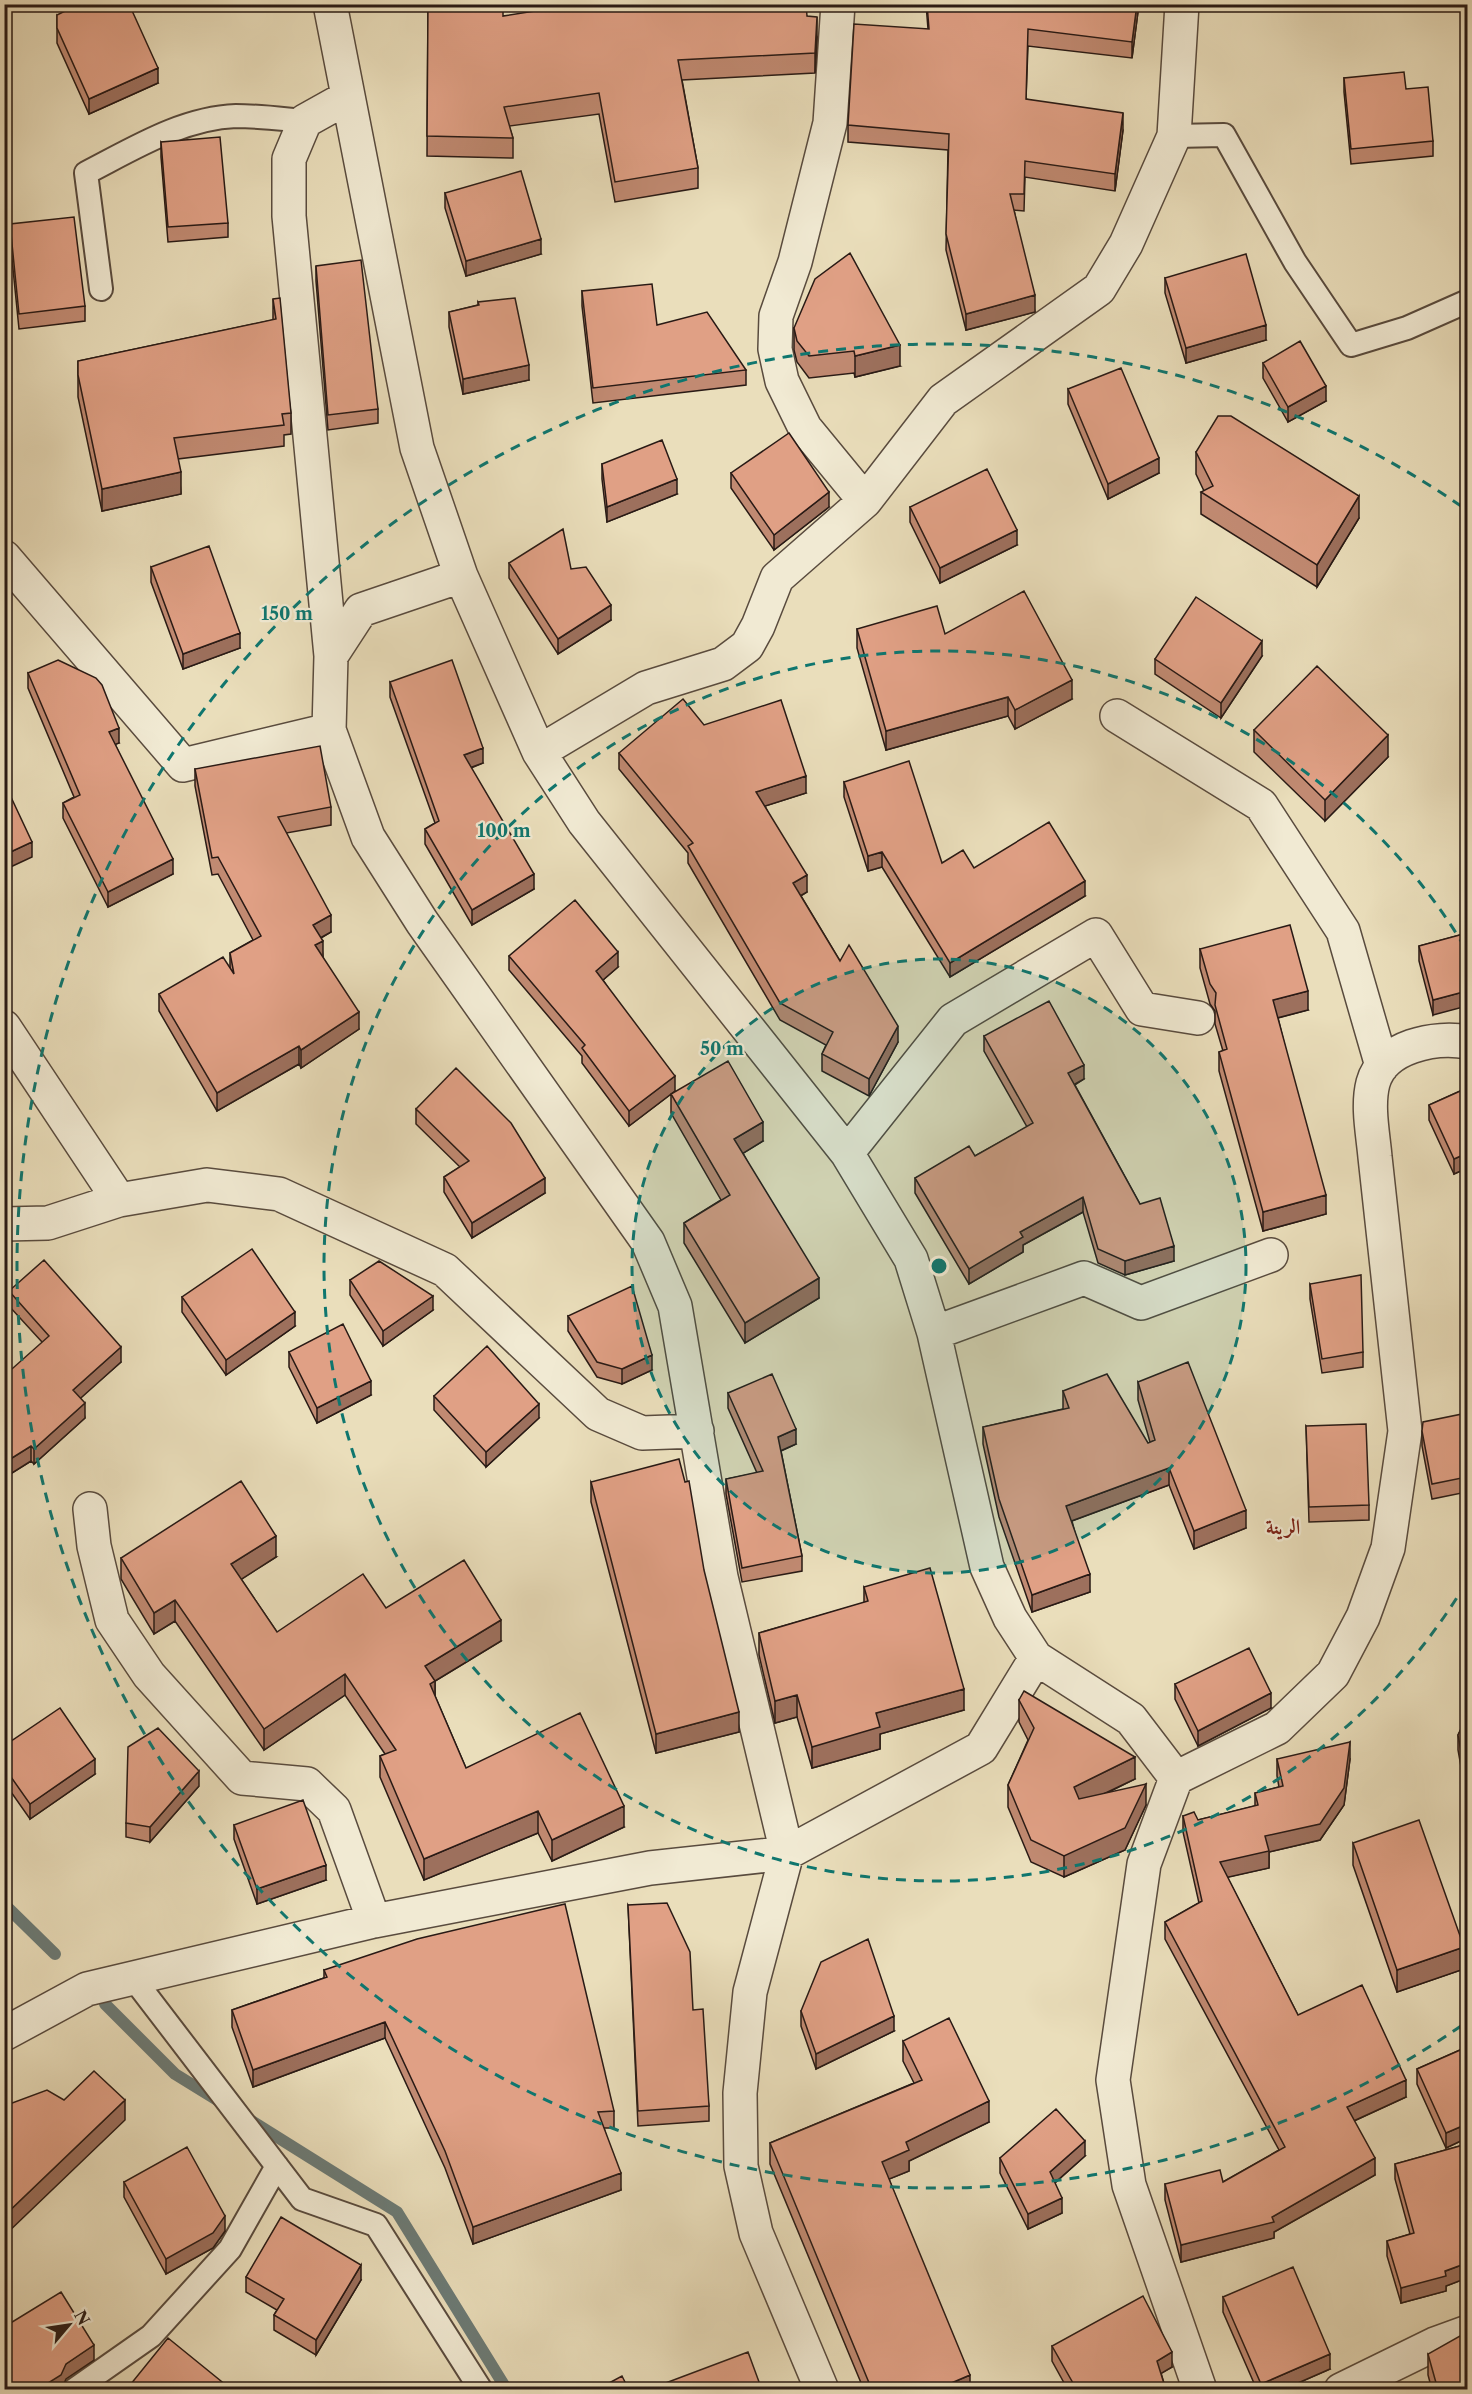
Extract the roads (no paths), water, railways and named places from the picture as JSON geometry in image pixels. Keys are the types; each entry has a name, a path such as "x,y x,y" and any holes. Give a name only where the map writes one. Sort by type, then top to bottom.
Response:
{"street":[{"path":"330,4 417,448 460,576 539,752 584,822 847,1153 911,1259 934,1333 987,1567 1010,1618 1036,1658 1131,1719 1176,1779"},
{"path":"838,4 830,123 795,262 776,316 775,349 782,381 805,428 864,501"},
{"path":"539,752 646,688 723,664 747,646 758,626 777,578 864,501 943,400 1100,289 1126,244 1174,136 1182,4"},
{"path":"348,98 305,121 289,159 289,216 331,656 329,730 368,837 422,922 648,1242 675,1306 721,1577 787,1853 750,1992 740,2093 741,2166 756,2233 822,2390"},
{"path":"4,557 183,765 329,730"},
{"path":"331,656 361,610 460,576"},
{"path":"1117,716 1262,805 1343,932 1382,1066"},
{"path":"847,1153 953,1020 1096,935 1142,1009 1198,1018"},
{"path":"4,1027 119,1200"},
{"path":"1200,2390 1130,2185 1113,2080 1144,1864 1176,1779 1277,1728 1333,1674 1363,1617 1388,1548 1405,1431 1372,1114 1373,1083 1382,1066 1400,1052 1422,1042 1467,1042"},
{"path":"4,1224 48,1223 119,1200 207,1185 279,1194 446,1270 598,1414 642,1433 697,1431"},
{"path":"934,1333 1084,1278 1141,1303 1271,1255"},
{"path":"90,1509 94,1546 112,1620 149,1674 242,1778 307,1784 334,1810 374,1922"},
{"path":"4,2034 87,1989 374,1922 650,1868 787,1853 981,1748 1036,1658"},
{"path":"1342,2389 1435,2344 1467,2332"}],"lane":[{"path":"101,289 86,173 141,145 195,122 236,116 305,121"},
{"path":"1174,136 1224,135 1295,262 1351,345 1407,328 1467,301"},
{"path":"133,1978 302,2199 376,2225 481,2390"},
{"path":"74,2390 151,2336 215,2267 230,2249 277,2166"}],"waterway":[{"path":"4,1904 55,1954"},
{"path":"105,2004 175,2074 222,2103"},
{"path":"250,2120 397,2212 507,2390"}],"district":[{"name":"الرينة","path":"1283,1527"}]}
